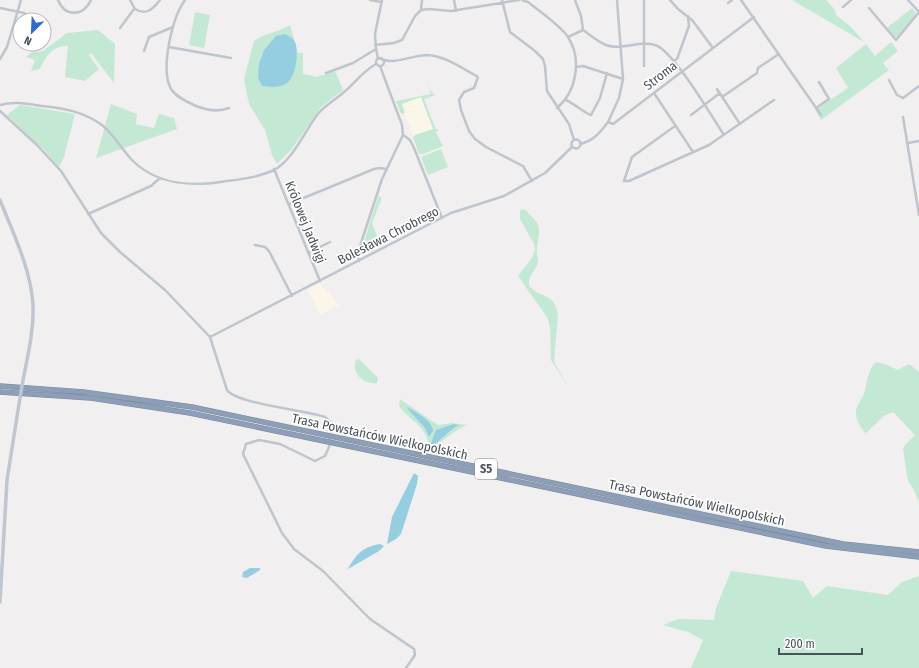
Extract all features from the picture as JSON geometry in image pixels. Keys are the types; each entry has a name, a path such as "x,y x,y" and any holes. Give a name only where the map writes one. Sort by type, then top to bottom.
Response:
{"highway":[{"name":"Trasa Powstańców Wielkopolskich","path":"0,386 83,392 192,407 843,544 919,552"},
{"name":"Trasa Powstańców Wielkopolskich","path":"0,392 92,398 190,413 826,546 919,557"}],"street":[{"path":"0,8 17,12 21,0"},
{"path":"58,0 64,10 73,13 84,10 91,0"},
{"path":"130,0 134,9 141,12 149,11 160,0"},
{"path":"185,0 176,14 173,27 169,47 168,79 174,93 186,101 206,109 229,108"},
{"path":"370,0 382,1 375,34 376,49 380,59 384,62"},
{"path":"376,44 394,43 402,40 415,16 421,10 422,0"},
{"path":"454,0 456,11"},
{"path":"421,10 456,11 502,1 520,0 528,2 568,37 572,47 576,67 575,78 566,100 557,108"},
{"path":"575,0 581,16 583,30 606,45 622,46 644,44 659,47 673,61 724,135"},
{"path":"608,122 619,98 623,79 622,46 617,0"},
{"path":"644,0 644,66"},
{"path":"670,0 678,9 688,16 713,48"},
{"path":"728,3 732,0"},
{"path":"741,0 821,116"},
{"path":"843,7 851,0"},
{"path":"869,8 896,40 919,12 908,0"},
{"path":"502,1 510,32 538,53 543,59 548,91 557,108 569,124 574,140 571,143 572,147 576,148 580,144 578,140 574,140"},
{"path":"120,28 134,9"},
{"path":"673,61 676,59 689,26 688,16"},
{"name":"Stroma","path":"580,144 588,142 599,135 608,122 613,124 754,17"},
{"path":"144,51 149,37 173,27"},
{"path":"0,59 7,47 12,30"},
{"path":"568,37 583,30"},
{"path":"169,47 231,58"},
{"path":"326,73 353,63 376,49"},
{"path":"722,97 757,73 758,68 779,54"},
{"path":"380,66 384,62 393,60 420,55 432,56 445,60 478,77 474,88 464,92 459,100 469,131 478,142 523,166 532,181"},
{"path":"380,59 393,60"},
{"path":"0,105 18,103 72,110 106,129 139,166 160,178 176,183 198,186 256,176 274,170 297,145 318,114 345,92 364,72 376,64 380,59"},
{"path":"359,261 358,257 360,249 386,169 403,135 402,125 380,66 376,64"},
{"path":"576,67 583,66 623,79"},
{"path":"566,100 578,106 586,114 591,115 600,98 607,73"},
{"path":"889,80 897,95 903,98 919,86"},
{"path":"816,108 829,99 819,82"},
{"path":"717,89 740,124"},
{"path":"654,93 693,152"},
{"path":"691,115 720,93"},
{"path":"675,126 632,157 624,181 629,181 693,152 724,135 774,100"},
{"path":"0,111 37,145 61,171 101,233 120,252 160,286 210,337 227,390 230,394 247,400 325,417 331,423 332,431"},
{"path":"903,117 919,216"},
{"path":"403,135 410,140 414,148 442,218"},
{"path":"908,143 919,141"},
{"name":"Bolesława Chrobrego","path":"210,337 320,282 442,218 455,212 498,200 550,169 572,147"},
{"path":"288,204 374,169 386,169"},
{"name":"Królowej Jadwigi","path":"274,170 320,282"},
{"path":"88,214 151,186 160,178"},
{"path":"0,200 25,267 32,296 32,328 7,480 0,602"},
{"path":"308,253 330,242"},
{"path":"255,245 264,247 269,251 292,296"},
{"path":"328,447 325,456 315,461 287,446 258,440 246,444 243,454 282,533 294,549 323,571 370,619 414,650 415,655 406,668"}],"shaded area":[{"path":"421,96 434,130 414,138 399,100"},
{"path":"320,283 339,305 320,315 308,290"}],"green space":[{"path":"792,0 826,0 835,10 836,15 850,26 864,42"},
{"path":"912,8 915,12 915,16 898,36 895,37 887,28"},
{"path":"195,12 210,15 204,48 189,45"},
{"path":"290,25 298,53 303,53 303,74 317,77 335,71 343,90 321,107 291,150 277,164 272,155 265,130 249,104 244,79 254,41"},
{"path":"98,30 115,44 114,83 91,53 89,55 99,69 85,81 65,77 68,46 58,47 52,52 52,44 67,33"},
{"path":"891,42 898,51 883,63 889,70 821,120 815,110 848,88 836,68 866,44 875,56"},
{"path":"32,52 51,52 44,60 40,69 31,71 35,60 26,57"},
{"path":"426,81 430,90 435,95 424,99 432,120 430,121 421,97 402,104 405,113 401,114 396,101 431,94"},
{"path":"111,104 137,114 136,124 154,128 159,114 174,118 177,129 96,158"},
{"path":"20,105 75,114 64,157 59,167 43,149 7,115"},
{"path":"432,120 436,129 438,129 437,132 435,131 443,146 423,154 419,154 413,137 433,129 430,121"},
{"path":"441,149 448,167 428,175 421,157"},
{"path":"381,196 381,200 372,223 381,246 365,254 362,248 378,197"},
{"path":"524,209 535,220 539,227 537,252 538,263 530,277 529,285 537,292 550,299 557,308 558,315 554,362 567,385 551,360 550,327 547,317 518,276 532,258 535,250 534,244 520,219 520,210"},
{"path":"359,359 378,378 377,383 363,380 357,374 355,365 356,360"},
{"path":"876,362 898,370 909,364 919,372 919,502 908,481 903,449 915,435 893,412 884,416 866,433 857,420 856,414 858,404 864,394 871,368"},
{"path":"400,399 438,425 452,423 467,425 457,430 438,444 428,442 420,426 399,406"},
{"path":"731,571 803,581 813,598 827,586 888,595 902,582 919,576 919,668 691,668 703,640 688,632 663,625 678,619 714,620 716,608"}],"water":[{"path":"285,34 293,39 296,46 297,58 293,75 287,83 282,86 262,86 258,78 259,64 264,50 276,36"},
{"path":"406,407 427,420 433,431 429,437 425,428"},
{"path":"454,424 459,425 430,446 436,430"},
{"path":"414,473 418,476 417,484 401,534 387,544 392,517"},
{"path":"380,544 384,546 379,551 348,569 357,555 369,547"},
{"path":"250,568 260,568 260,570 247,578 242,577 243,572"}],"tunnel":[{"path":"329,447 332,431"}]}
